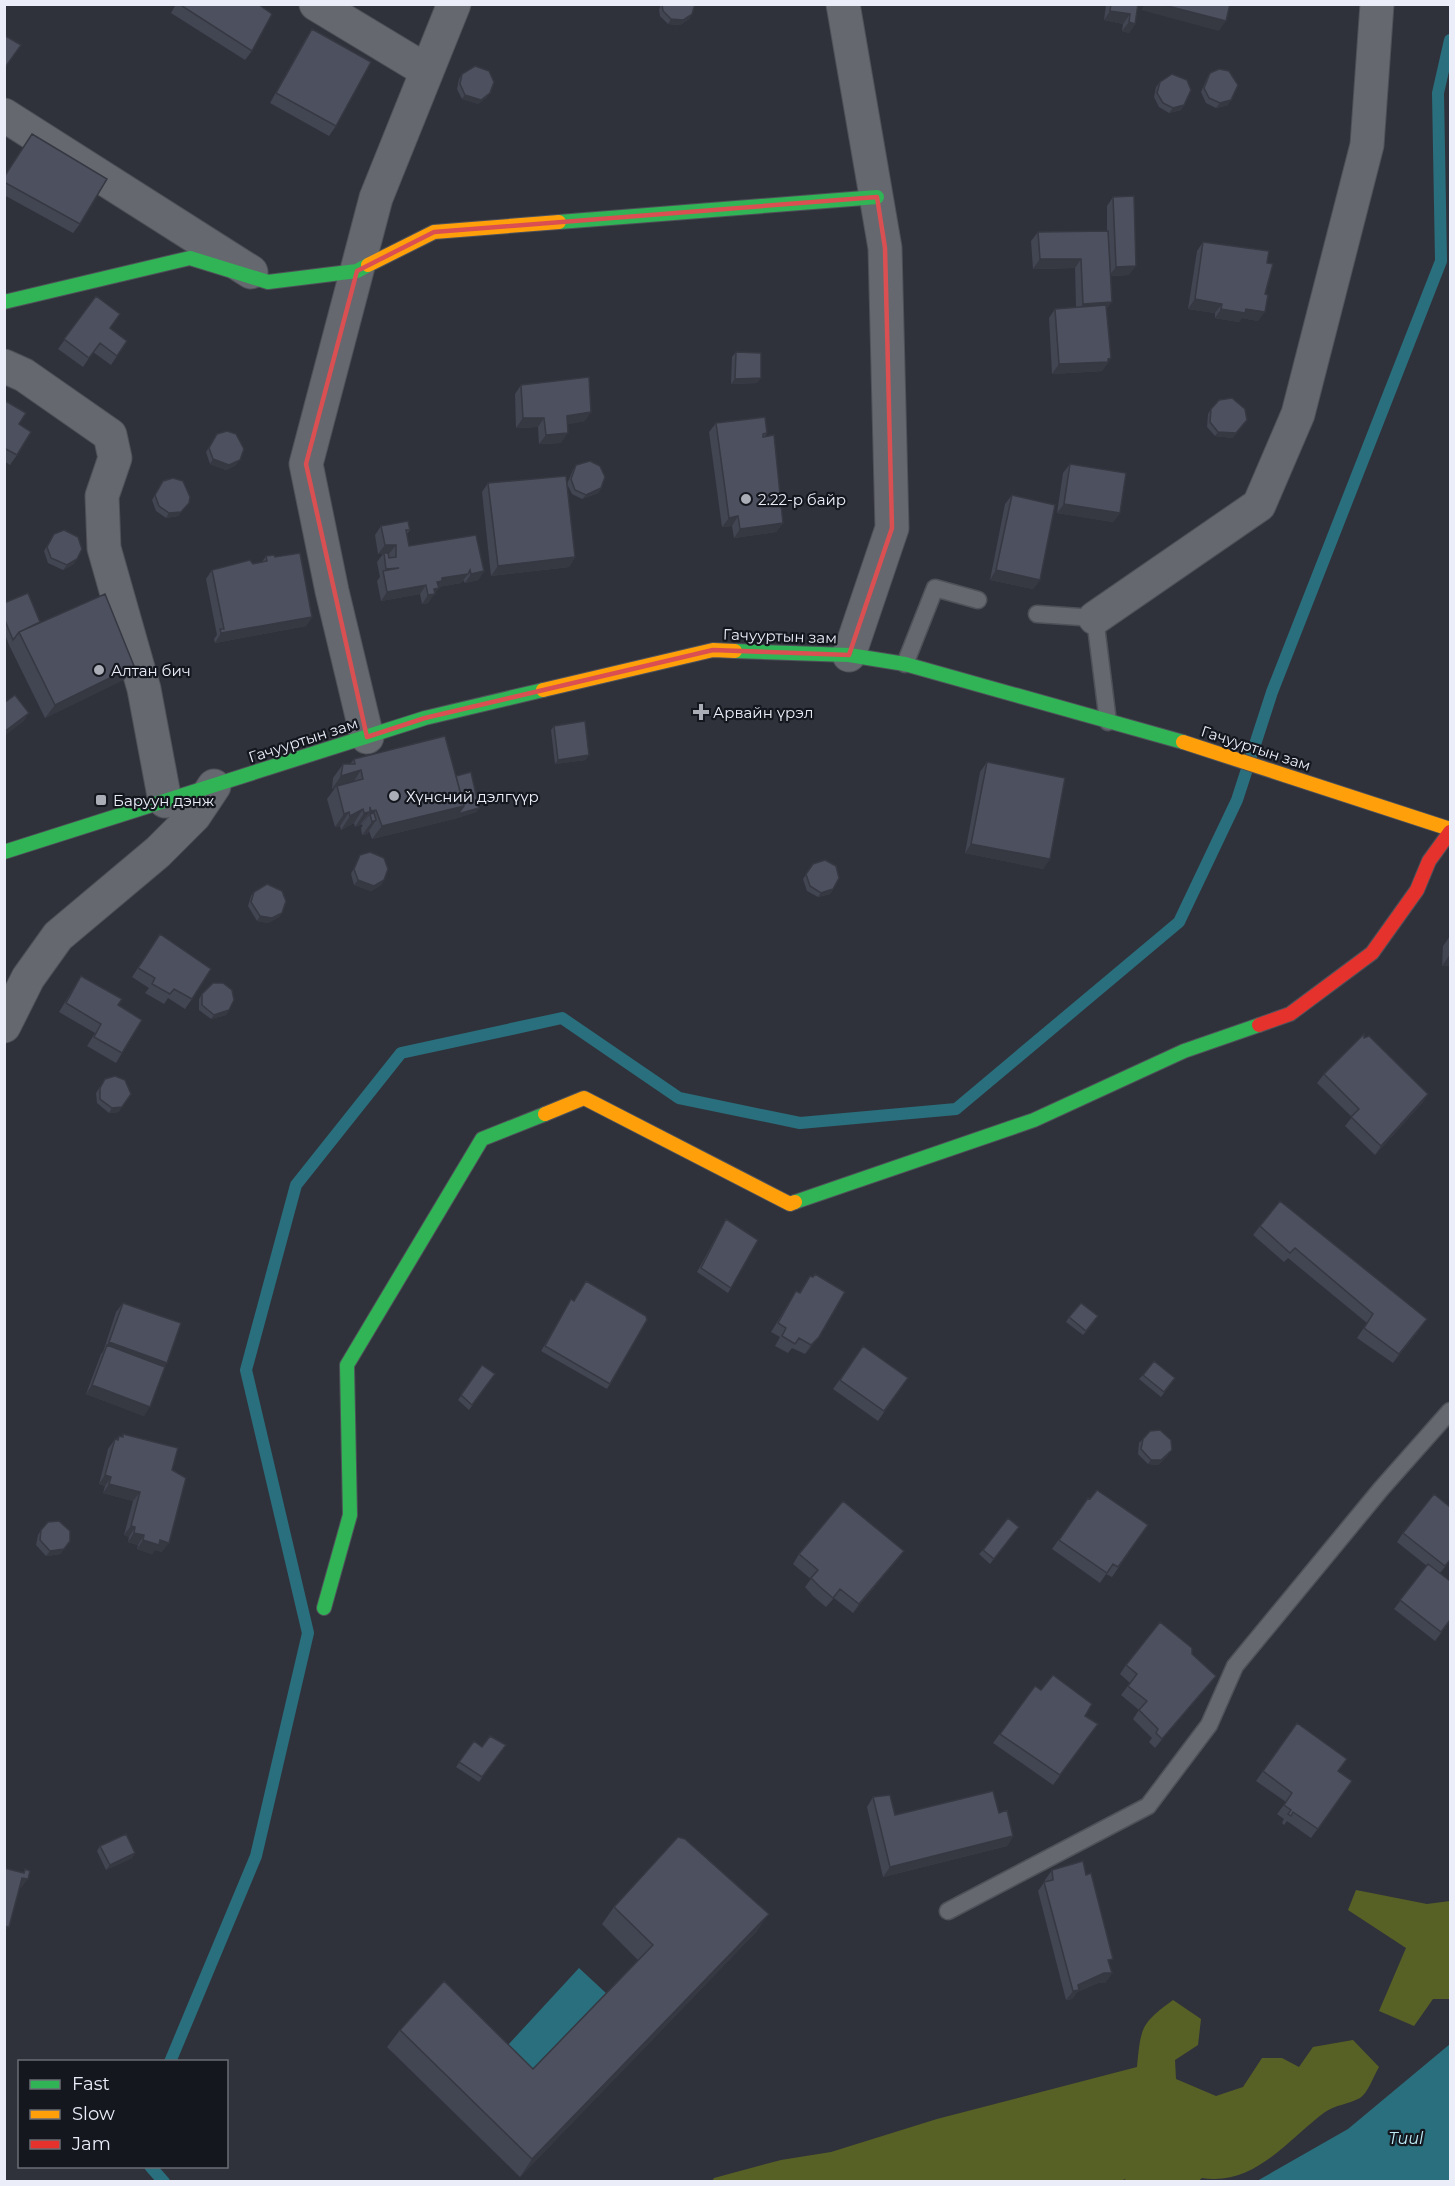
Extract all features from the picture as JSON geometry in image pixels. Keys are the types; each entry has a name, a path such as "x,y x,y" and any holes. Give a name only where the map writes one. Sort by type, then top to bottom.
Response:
{"street":[{"path":"316,4 427,71"},
{"path":"367,737 332,591 306,464 376,198 454,4"},
{"path":"843,4 885,248 892,528 849,655"},
{"path":"1095,618 1259,505 1298,414 1367,145 1377,4"},
{"path":"4,115 268,282"},
{"path":"4,303 190,258 268,282 357,271 434,232 877,197"},
{"path":"4,366 24,375 110,435 115,458 102,495 104,548 144,689 165,801"},
{"name":"Гачууртын зам","path":"4,852 425,718 712,650 849,655 905,664 1177,740 1450,830"},
{"path":"4,1026 28,978 58,936 158,852 194,816 214,786"},
{"path":"324,1608 350,1515 347,1365 482,1139 584,1098 790,1204 1034,1120 1184,1051 1290,1014 1372,952 1417,890 1429,861 1450,830"}],"lane":[{"path":"905,664 935,588 978,600"},
{"path":"1037,614 1095,618 1107,722"},
{"path":"948,1911 1148,1806 1209,1725 1235,1666 1381,1489 1450,1411"}],"highlighted area":[{"path":"877,197 885,248 892,528 849,655 713,650 425,718 367,737 306,464 357,271 434,232"}],"green space":[{"path":"1356,1890 1427,1904 1450,1901 1450,1999 1433,1999 1414,2026 1379,2011 1406,1948 1348,1910"},
{"path":"1173,2000 1201,2019 1198,2045 1175,2060 1176,2079 1216,2096 1243,2087 1262,2058 1282,2058 1299,2067 1313,2047 1353,2040 1379,2067 1363,2096 1325,2112 1255,2168 1221,2179 1202,2178 1197,2182 1130,2182 1124,2179 1122,2182 712,2181 714,2178 781,2160 831,2152 937,2119 1137,2067 1144,2028 1154,2015"}],"water":[{"path":"579,1968 607,1994 524,2084 496,2058"},
{"name":"Tuul","path":"1450,2044 1450,2181 1257,2181 1348,2129"}],"building":[{"path":"179,4 258,4 272,14 252,51"},
{"path":"662,4 695,4 692,14 683,20 671,19 663,11"},
{"path":"1111,4 1138,4 1135,24 1129,22 1130,14 1110,11"},
{"path":"1160,4 1230,4 1226,21"},
{"path":"312,29 371,62 336,126 276,93"},
{"path":"4,35 21,45 4,69"},
{"path":"475,66 489,71 494,82 490,93 481,100 465,95 460,84 462,74"},
{"path":"1219,69 1229,71 1238,85 1231,100 1220,103 1209,98 1204,88 1210,73"},
{"path":"1172,74 1187,80 1191,90 1184,105 1173,108 1163,103 1157,93 1160,82"},
{"path":"32,134 107,179 80,224 4,182 4,177"},
{"path":"1134,196 1136,266 1116,267 1113,197"},
{"path":"1108,231 1112,302 1083,304 1081,259 1040,259 1038,232"},
{"path":"1203,242 1269,251 1267,263 1273,264 1265,294 1268,295 1265,312 1246,309 1245,313 1221,309 1222,304 1195,299"},
{"path":"96,296 120,314 110,328 127,341 117,356 100,343 89,358 64,339"},
{"path":"1106,305 1111,358 1108,362 1059,364 1055,309"},
{"path":"736,352 761,353 761,378 735,379"},
{"path":"589,377 591,412 567,416 568,433 546,435 544,418 523,418 521,385"},
{"path":"1232,398 1245,409 1247,420 1236,433 1218,432 1210,422 1211,409 1219,400"},
{"path":"4,400 26,413 19,424 31,432 17,455 4,448"},
{"name":"2.22-р байр","path":"765,417 767,433 763,434 763,437 774,435 783,523 740,529 738,516 729,518 716,423"},
{"path":"227,431 236,434 244,449 240,460 229,465 213,459 209,448 217,434"},
{"path":"590,461 600,466 605,477 601,488 586,495 575,490 571,479 576,465"},
{"path":"1070,464 1126,473 1120,513 1064,504"},
{"path":"566,476 575,557 498,566 488,483"},
{"path":"173,478 183,481 190,497 189,503 181,512 169,513 159,506 155,495 163,481"},
{"path":"1012,495 1055,505 1040,580 996,570"},
{"path":"408,521 410,530 406,530 409,546 476,535 484,571 471,574 470,570 468,574 442,578 442,581 437,582 439,588 434,589 435,594 428,595 426,585 387,592 383,571 399,568 386,569 384,553 388,553 389,558 396,557 396,545 385,545 381,526"},
{"path":"64,530 78,537 82,549 77,559 67,565 51,558 47,547 54,534"},
{"path":"300,553 312,617 221,633 220,629 224,629 212,570 250,560 253,564 267,561 266,556"},
{"path":"28,593 40,622 19,632 13,640 4,618 4,603"},
{"path":"105,594 134,666 55,705 19,632"},
{"path":"15,695 29,713 4,732 4,703"},
{"path":"585,721 589,755 558,760 554,726"},
{"name":"Хүнсний дэлгүүр","path":"445,736 464,806 382,826 376,810 371,811 370,807 370,812 364,813 363,809 350,816 349,812 344,814 337,786 363,779 361,770 341,776 343,764 355,764 354,759"},
{"path":"987,762 1065,778 1050,859 971,844"},
{"path":"471,772 479,808 458,814 464,806 456,776"},
{"path":"374,813 376,820 372,822 370,814"},
{"path":"370,852 384,858 388,869 384,880 374,886 358,880 354,869 360,855"},
{"path":"825,860 836,866 839,878 833,889 821,893 810,886 806,874 813,864"},
{"path":"267,884 282,891 286,901 282,913 272,918 260,916 251,902 254,892"},
{"path":"160,934 211,969 192,999 174,989 170,994 152,984 155,978 138,968"},
{"path":"81,976 122,999 118,1005 142,1020 122,1053 94,1037 101,1024 66,1003"},
{"path":"213,983 223,983 232,990 234,1000 229,1010 214,1015 202,1005 202,994"},
{"path":"1364,1034 1364,1038 1369,1036 1428,1094 1381,1146 1351,1117 1359,1109 1324,1074"},
{"path":"115,1076 125,1080 131,1094 122,1107 112,1108 100,1099 100,1088 105,1079"},
{"path":"1280,1201 1427,1319 1399,1354 1364,1328 1373,1314 1295,1248 1290,1253 1260,1226"},
{"path":"726,1219 758,1240 731,1288 701,1268"},
{"path":"815,1274 845,1292 819,1337 811,1345 799,1338 795,1344 782,1336 786,1328 778,1323 796,1291 800,1293 810,1276 813,1277"},
{"path":"586,1281 646,1316 647,1320 610,1384 545,1346 571,1299 574,1301"},
{"path":"123,1303 181,1323 167,1363 109,1342"},
{"path":"1081,1303 1098,1316 1086,1331 1069,1317"},
{"path":"107,1345 165,1367 150,1407 92,1385"},
{"path":"863,1346 908,1378 884,1411 840,1380"},
{"path":"1154,1361 1175,1378 1164,1392 1143,1375"},
{"path":"482,1365 495,1374 472,1405 461,1395"},
{"path":"1160,1430 1171,1440 1172,1450 1161,1460 1151,1460 1141,1449 1143,1439 1150,1431"},
{"path":"123,1434 178,1448 172,1470 186,1478 169,1543 160,1540 159,1545 143,1540 144,1535 134,1533 135,1527 131,1526 140,1492 109,1484 111,1477 105,1475 115,1439 118,1440 119,1436 123,1437"},
{"path":"1097,1490 1148,1525 1118,1567 1113,1564 1107,1573 1059,1540 1088,1498 1090,1499"},
{"path":"1434,1494 1450,1507 1450,1560 1445,1566 1403,1533"},
{"path":"843,1501 904,1551 859,1604 840,1589 833,1598 811,1578 818,1570 799,1554"},
{"path":"1008,1518 1019,1527 994,1559 983,1550"},
{"path":"59,1521 70,1531 70,1541 64,1549 50,1551 40,1540 41,1530 48,1522"},
{"path":"1428,1564 1450,1581 1450,1620 1441,1632 1400,1600"},
{"path":"1160,1622 1192,1648 1192,1654 1216,1676 1162,1739 1156,1733 1158,1729 1139,1710 1147,1701 1128,1686 1137,1674 1126,1665"},
{"path":"1053,1675 1092,1704 1085,1716 1098,1724 1060,1775 1000,1734 1035,1686 1041,1690"},
{"path":"1297,1723 1347,1759 1338,1771 1352,1781 1318,1829 1293,1812 1291,1816 1288,1814 1291,1810 1284,1805 1292,1793 1263,1771"},
{"path":"490,1736 506,1745 482,1777 459,1762 474,1741 482,1747"},
{"path":"993,1791 999,1813 1007,1810 1013,1836 890,1867 873,1797 890,1795 895,1815"},
{"path":"126,1834 135,1853 110,1865 100,1846"},
{"path":"678,1837 685,1839 769,1914 532,2159 400,2030 444,1981 533,2069 653,1945 614,1907"},
{"path":"1083,1861 1086,1875 1091,1873 1113,1959 1108,1960 1112,1973 1104,1973 1078,1985 1079,1990 1073,1991 1044,1882 1053,1880 1052,1870"},
{"path":"4,1868 24,1873 25,1869 30,1871 28,1879 22,1878 9,1927 4,1926"}],"waterway":[{"path":"171,2060 256,1856 308,1633 246,1370 296,1185 401,1053 562,1018 679,1098 800,1123 956,1109 1179,922 1237,800 1272,692 1441,261 1438,93 1450,40"},
{"path":"152,2168 164,2182"}],"traffic: fast":[{"path":"559,222 877,197"},
{"path":"4,302 190,258 268,282 357,271 368,265"},
{"path":"735,651 849,655 905,664 1183,742"},
{"path":"4,852 425,718 543,690"},
{"path":"795,1202 1034,1120 1184,1051 1259,1025"},
{"path":"324,1608 350,1515 347,1365 482,1139 545,1114"}],"traffic: slow":[{"path":"368,265 434,232 559,222"},
{"path":"543,690 713,650 735,651"},
{"path":"1183,742 1450,829"},
{"path":"545,1114 584,1098 790,1204 795,1202"}],"traffic: jam":[{"path":"1259,1025 1290,1014 1372,953 1417,890 1429,861 1450,832"}],"place":[{"name":"2.22-р байр","path":"746,499"},
{"name":"Алтан бич","path":"99,670"},
{"name":"Арвайн үрэл","path":"701,712"},
{"name":"Хүнсний дэлгүүр","path":"394,796"},
{"name":"Баруун дэнж","path":"101,800"}]}
